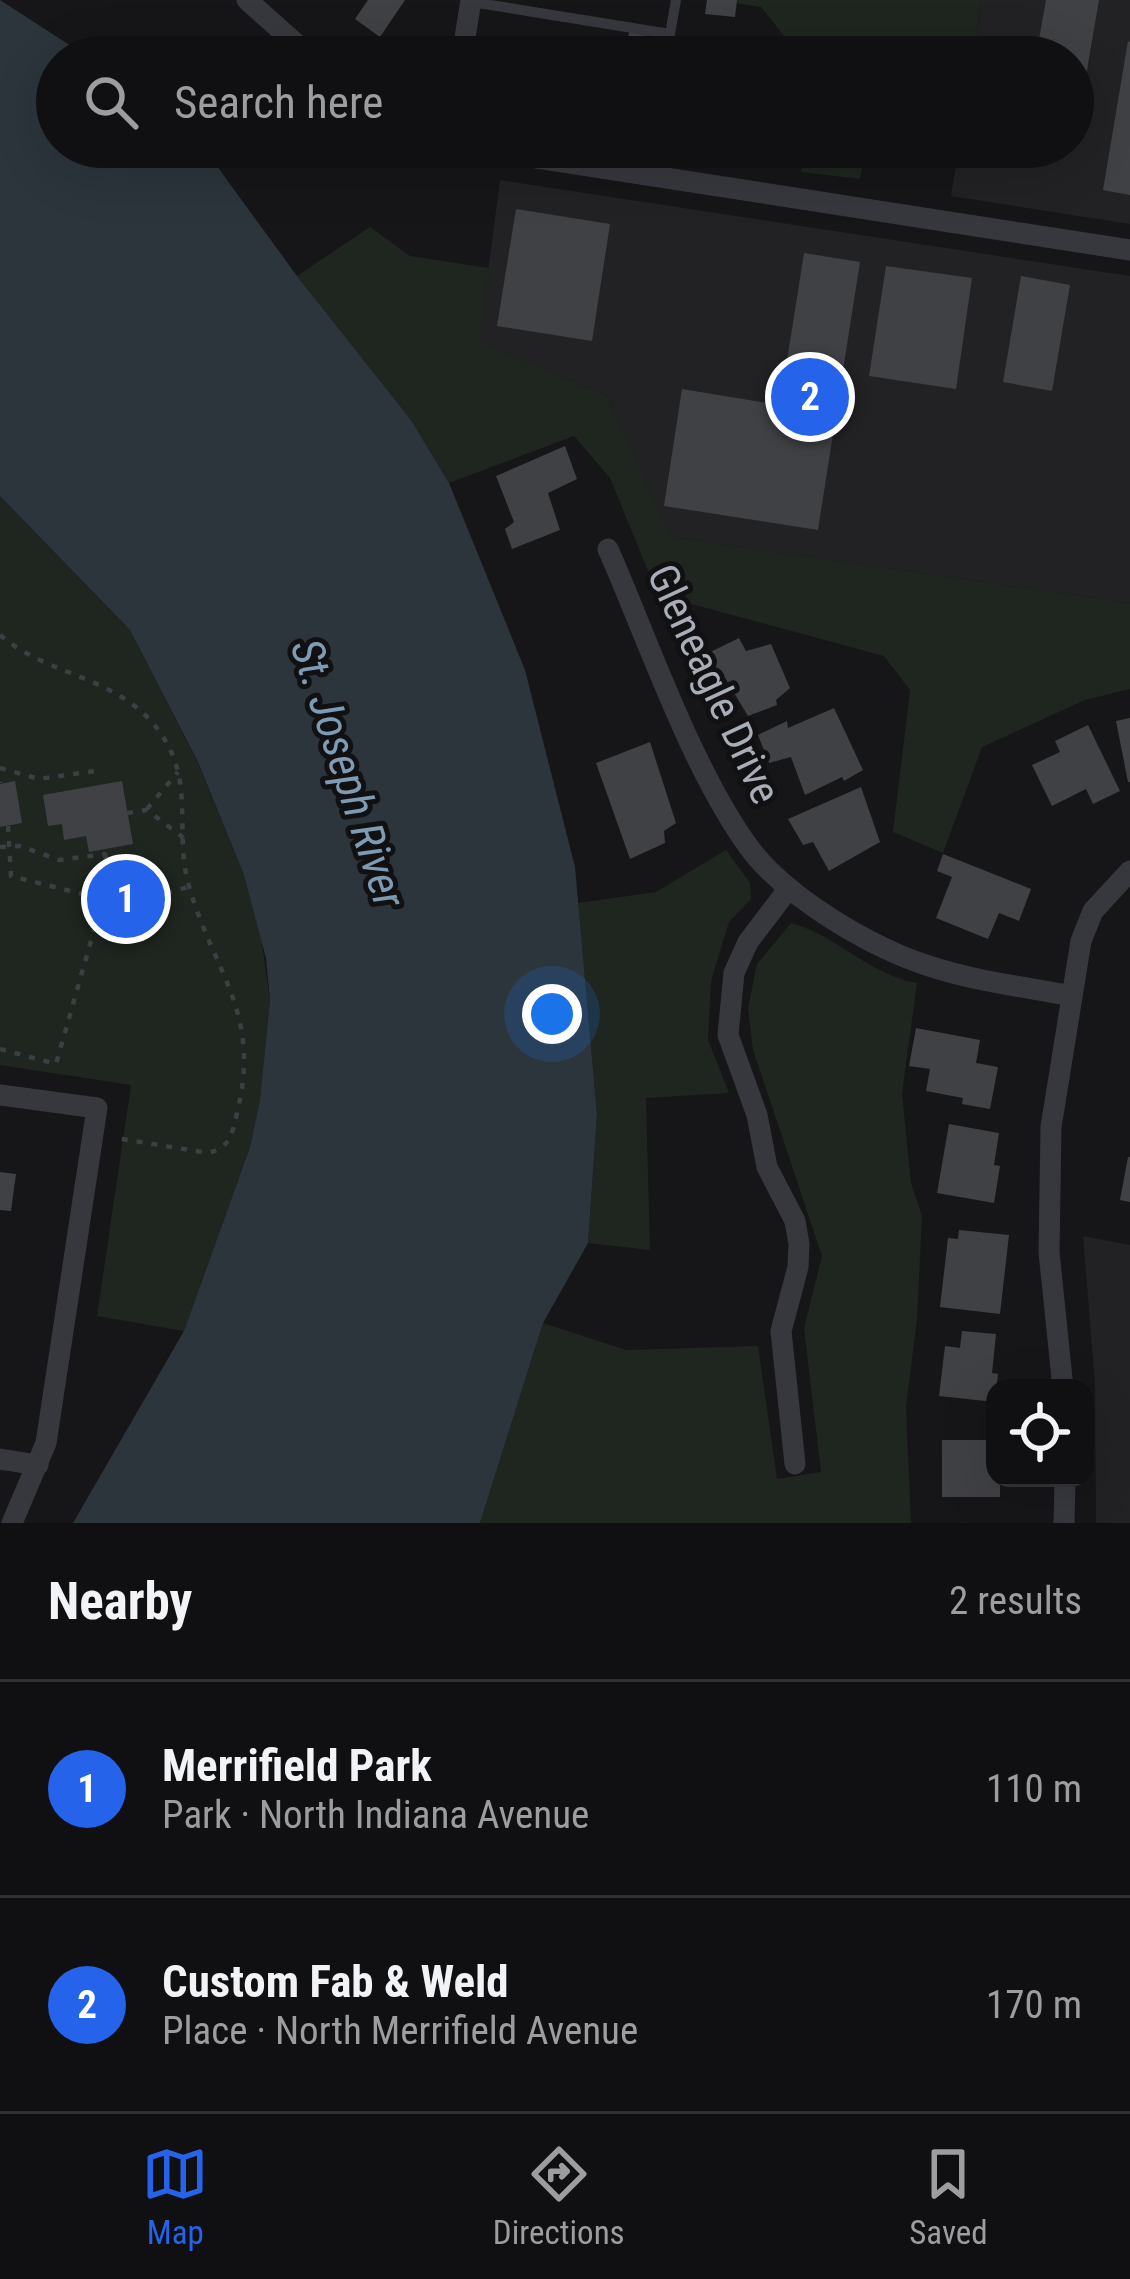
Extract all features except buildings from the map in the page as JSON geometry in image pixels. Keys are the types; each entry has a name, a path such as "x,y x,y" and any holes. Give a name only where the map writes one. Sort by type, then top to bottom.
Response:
{"street":[{"path":"247,0 287,36"},
{"path":"465,36 471,1"},
{"path":"598,168 1130,250"},
{"name":"Gleneagle Drive","path":"608,549 722,801 748,846 789,888 851,928 931,967 1072,996"},
{"path":"1062,1379 1048,1252 1051,1127 1081,940 1094,910 1130,871"},
{"path":"789,888 748,942 734,973 728,1035 757,1115 767,1167 794,1220 799,1244 782,1331 795,1464"},
{"path":"0,1095 97,1108 51,1413 38,1465 12,1523"},
{"path":"0,1459 38,1465"},
{"path":"1064,1523 1065,1487"}],"lane":[{"path":"471,1 670,34 676,0"},
{"path":"648,176 649,168"}],"path":[{"path":"0,635 39,662 86,677 128,701 152,722 178,772 189,887 239,1008 244,1076 231,1141 222,1150 208,1154 93,1134"},
{"path":"0,768 39,779 94,771"},
{"path":"147,809 178,772"},
{"path":"128,813 147,809"},
{"path":"147,809 185,839"},
{"path":"8,826 11,877 103,902 134,904 189,887"},
{"path":"0,847 59,860 106,852 103,902 56,1064 0,1049"}],"shaded area":[{"path":"716,0 981,0 976,36 784,36 761,7"},
{"path":"981,0 1130,0 1130,224 951,196 956,168 1094,168 1094,36 976,36"},
{"path":"802,168 862,168 860,179 801,172"},
{"path":"500,180 1130,276 1130,603 670,537 607,396 479,341"},
{"path":"370,227 410,256 489,268 480,341 607,396 671,537 1130,603 1130,689 1085,700 982,747 943,853 893,832 910,690 884,656 658,595 610,478 574,436 449,483 411,420 297,276"},
{"path":"0,496 130,630 198,763 259,923 270,1000 260,1100 250,1147 184,1331 97,1316 131,1085 0,1065"},
{"path":"726,850 750,883 751,899 729,922 711,981 708,1040 729,1093 646,1098 650,1250 588,1243 597,1114 578,903 656,892"},
{"path":"791,923 884,972 917,983 902,1094 911,1183 922,1216 917,1320 906,1407 911,1523 480,1523 543,1323 626,1350 758,1346 777,1479 821,1472 804,1328 822,1256 753,1050 748,1008 757,964"},
{"path":"1083,1236 1130,1245 1130,1523 1096,1523 1095,1384"}],"water":[{"name":"St. Joseph River","path":"0,0 56,36 36,36 36,168 218,168 411,420 449,483 525,670 575,867 597,1114 588,1243 543,1323 480,1523 73,1523 184,1331 250,1147 270,1000 266,958 244,875 198,762 130,630 0,496"}],"place":[{"name":"Custom Fab & Weld","path":"810,397"},
{"name":"Merrifield Park","path":"126,899"}]}
